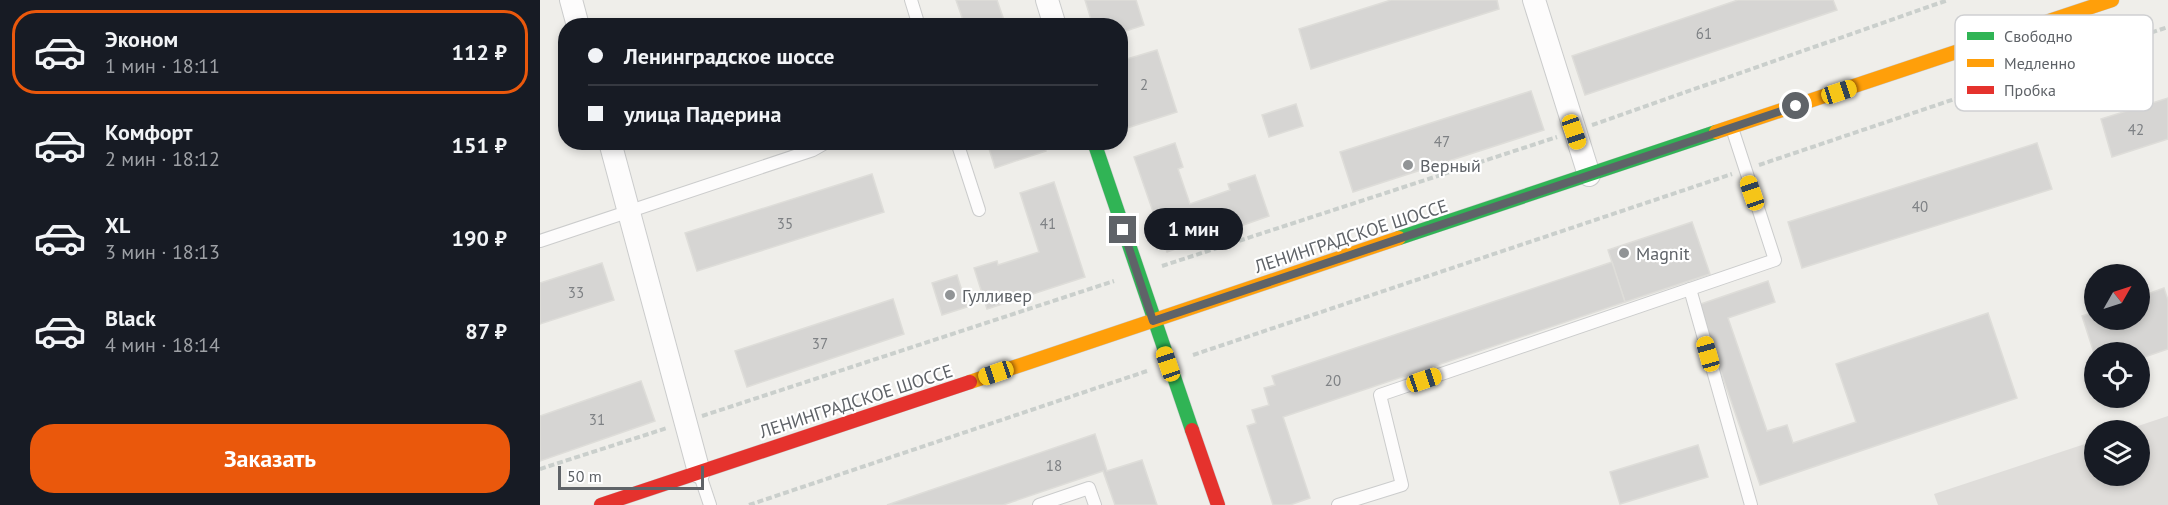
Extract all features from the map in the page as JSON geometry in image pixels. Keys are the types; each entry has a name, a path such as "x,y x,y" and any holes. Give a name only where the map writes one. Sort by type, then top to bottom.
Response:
{"main road":[{"name":"ЛЕНИНГРАДСКОЕ ШОССЕ","path":"2067,15 2112,0"},
{"name":"ЛЕНИНГРАДСКОЕ ШОССЕ","path":"601,505 1955,52"},
{"path":"1097,150 1153,321 1218,505"}],"street":[{"path":"571,0 576,18"},
{"path":"1047,0 1053,18"},
{"path":"1534,0 1589,175"},
{"path":"612,150 699,472"}],"lane":[{"path":"911,0 917,18"},
{"path":"1338,505 1402,485 1380,395 1774,260 1732,127"},
{"path":"540,241 813,150"},
{"path":"960,150 979,210"},
{"path":"1690,289 1751,505"},
{"path":"699,472 710,505"},
{"path":"1039,505 1089,488 1095,505"}],"path":[{"path":"540,469 1574,132 1948,0"},
{"path":"2153,32 2168,27"},
{"path":"749,505 1955,99"}],"shaded area":[{"path":"2168,416 2168,505 1938,505 1934,494 2084,444 2084,486 2150,486 2150,422"}],"building":[{"path":"956,0 997,0 1003,18 962,18"},
{"path":"1085,0 1136,0 1144,25 1128,30 1128,18 1091,18"},
{"path":"1391,0 1497,0 1499,9 1311,69 1299,29"},
{"path":"1738,0 1833,0 1837,10 1585,95 1572,56"},
{"path":"1157,50 1177,112 1128,128 1128,59"},
{"path":"1531,91 1544,130 1353,192 1340,152"},
{"path":"2168,98 2168,139 2112,157 2101,119 2127,111 2153,111 2153,103"},
{"path":"1296,104 1303,126 1269,137 1262,115"},
{"path":"1175,143 1183,167 1178,169 1190,204 1230,190 1228,184 1255,175 1269,216 1167,252 1134,157"},
{"path":"2037,143 2052,189 1802,268 1788,222"},
{"path":"989,150 1046,150 1046,151 995,168"},
{"path":"872,174 884,212 697,271 685,233"},
{"path":"1054,182 1085,277 987,309 974,268 997,261 998,265 1039,252 1020,193"},
{"path":"1692,222 1710,274 1625,302 1608,250"},
{"path":"1612,262 1625,302 1283,417 1310,498 1290,505 1273,505 1247,426 1256,423 1252,410 1269,405 1264,388 1275,385 1272,376"},
{"path":"602,263 614,300 540,324 540,283"},
{"name":"Гулливер","path":"957,275 967,307 942,315 932,283"},
{"path":"1768,281 1775,302 1728,318 1767,431 1787,425 1793,443 1856,422 1836,364 1988,313 2017,398 1760,485 1698,305"},
{"path":"2164,288 2168,300 2168,349 2150,355 2150,342 2090,342 2087,330 2150,330 2150,293"},
{"path":"893,299 904,334 747,387 735,351"},
{"path":"641,381 655,421 540,461 540,416"},
{"path":"1095,434 1107,471 1142,460 1157,505 1115,505 1103,471 1003,505 887,505"},
{"path":"1698,445 1708,477 1620,504 1610,472"}],"traffic: fast":[{"path":"1399,238 1716,132"},
{"path":"1097,150 1192,430"}],"traffic: slow":[{"path":"2067,15 2112,0"},
{"path":"1716,132 1955,52"},
{"path":"970,382 1399,238"}],"traffic: jam":[{"path":"601,505 970,382"},
{"path":"1192,430 1218,505"}],"place":[{"name":"Верный","path":"1408,165"},
{"name":"Magnit","path":"1624,253"},
{"name":"Гулливер","path":"950,295"}],"route":[{"path":"1123,230 1153,321 1796,106"}]}
